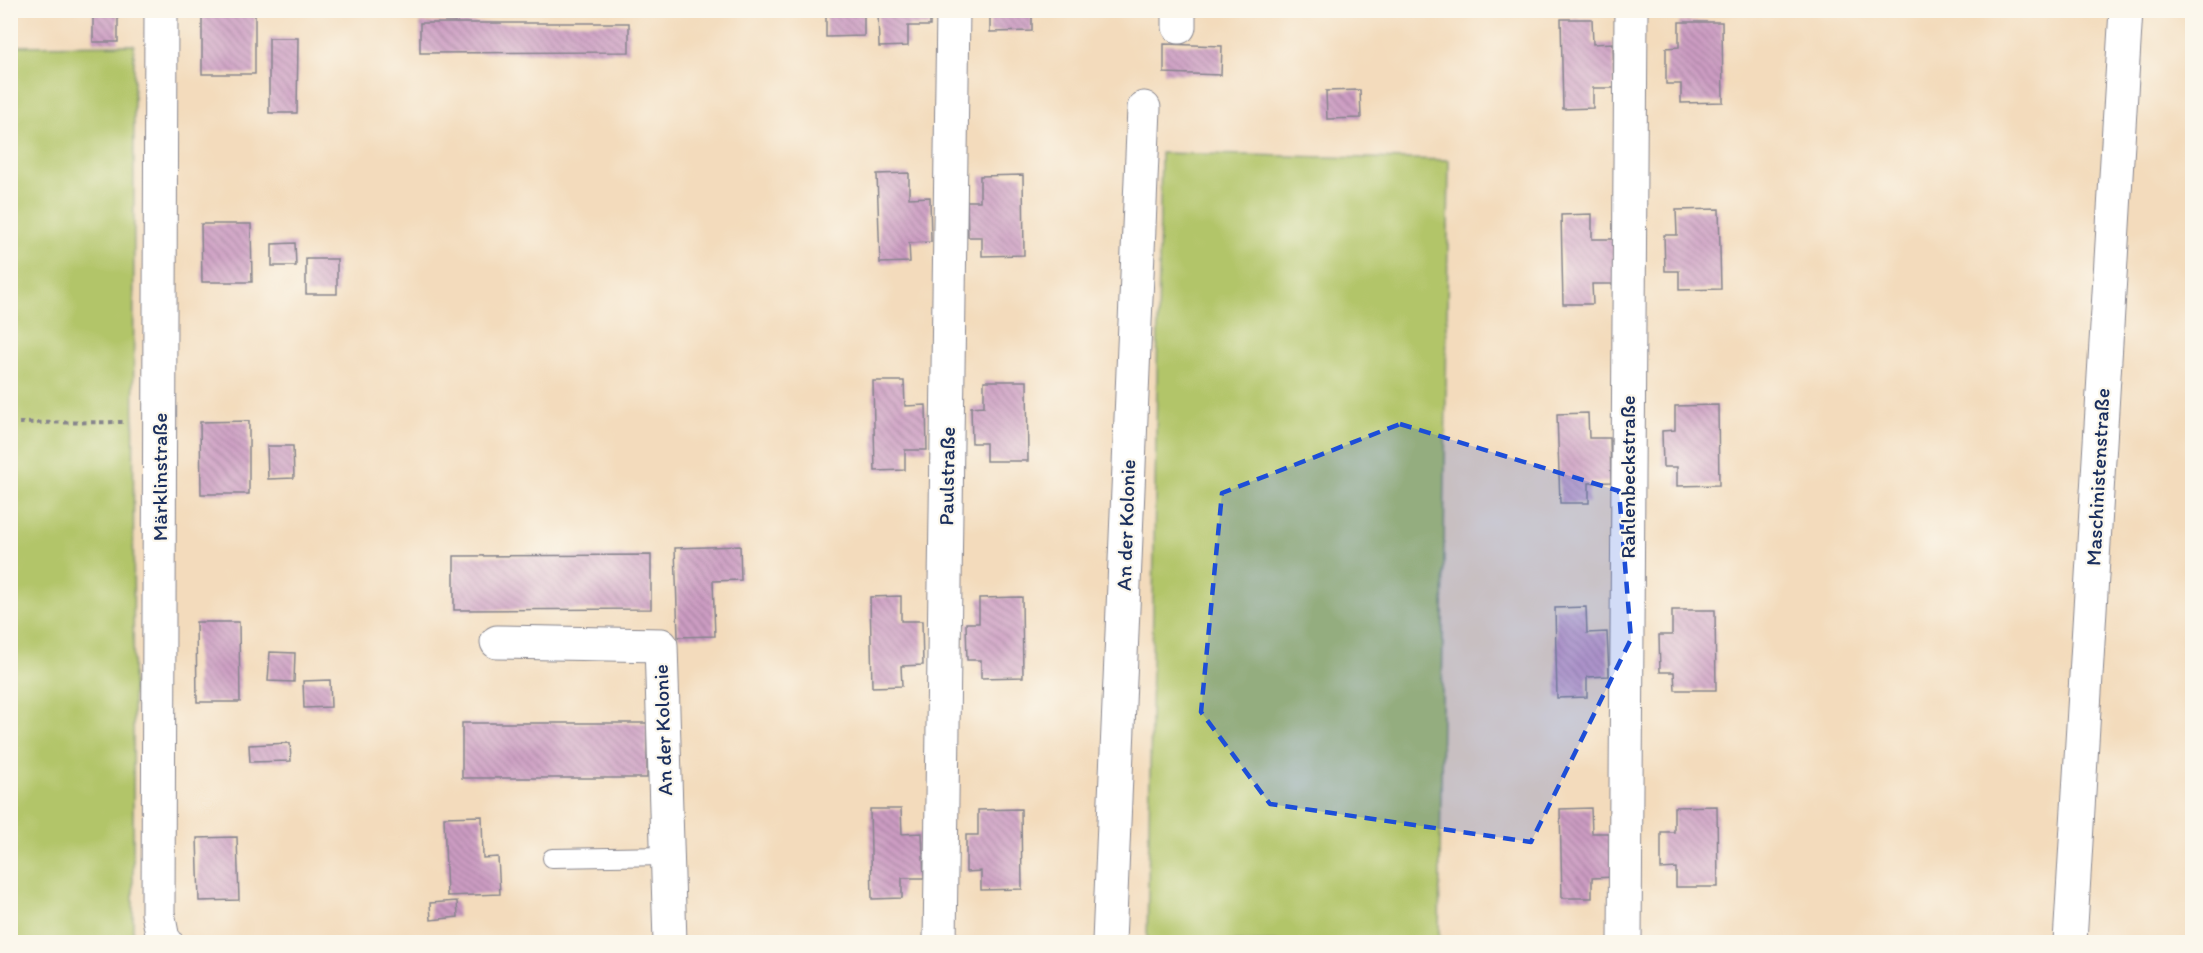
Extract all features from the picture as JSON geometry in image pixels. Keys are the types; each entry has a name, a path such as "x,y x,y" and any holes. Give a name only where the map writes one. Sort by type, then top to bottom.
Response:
{"street":[{"name":"Märklinstraße","path":"161,10 158,913 163,939 166,942"},
{"name":"Paulstraße","path":"940,942 953,10"},
{"name":"Rahlenbeckstraße","path":"1625,942 1631,10"},
{"name":"Maschinistenstraße","path":"2070,942 2126,10"},
{"name":"An der Kolonie","path":"1109,942 1144,108"},
{"name":"An der Kolonie","path":"497,642 661,645 670,942"}],"lane":[{"path":"552,858 667,855"}],"path":[{"path":"10,423 160,422"}],"highlighted area":[{"path":"1400,424 1619,491 1631,639 1531,842 1270,804 1201,712 1222,493"}],"green space":[{"path":"134,45 133,942 11,942 11,46"},
{"path":"1161,153 1449,160 1439,942 1147,942"}],"building":[{"path":"93,10 118,10 118,42 93,42"},
{"path":"202,10 255,10 255,74 202,74"},
{"path":"826,10 864,10 864,36 826,37"},
{"path":"878,10 930,10 930,26 908,26 908,46 879,47"},
{"path":"976,10 1032,10 1032,31 990,32 990,13 976,13"},
{"path":"1561,19 1592,19 1593,44 1613,43 1614,88 1593,88 1593,108 1563,109"},
{"path":"1679,22 1722,22 1723,102 1681,103 1681,84 1666,84 1666,48 1679,47"},
{"path":"420,23 629,23 629,52 420,53"},
{"path":"269,38 298,38 297,113 269,113"},
{"path":"1164,44 1222,46 1221,75 1164,73"},
{"path":"1360,90 1361,118 1327,119 1326,91"},
{"path":"909,173 909,198 930,197 931,242 909,243 910,262 880,263 877,174"},
{"path":"1023,175 1024,255 982,256 982,237 968,237 967,201 980,201 980,176"},
{"path":"1719,209 1721,289 1679,290 1679,271 1665,271 1664,235 1677,235 1676,210"},
{"path":"1592,214 1592,239 1614,239 1615,284 1592,284 1593,304 1563,304 1561,215"},
{"path":"201,224 251,224 252,282 202,282"},
{"path":"295,243 296,266 272,266 272,244"},
{"path":"306,259 337,259 337,294 306,294"},
{"path":"873,381 904,381 905,406 926,405 927,450 905,450 905,470 875,471"},
{"path":"984,381 1027,381 1028,461 986,461 986,443 972,443 971,407 984,406"},
{"path":"1718,405 1719,485 1677,486 1677,467 1663,467 1662,431 1675,430 1675,406"},
{"path":"1588,413 1589,438 1610,438 1611,482 1589,483 1589,503 1560,503 1557,414"},
{"path":"249,421 249,494 201,494 200,422"},
{"path":"267,446 293,446 294,478 268,479"},
{"path":"740,546 741,580 713,581 715,636 678,637 675,548"},
{"path":"651,555 651,609 454,610 454,556"},
{"path":"901,596 901,621 922,621 923,665 901,666 902,686 872,687 870,597"},
{"path":"1022,597 1023,677 981,678 981,660 967,660 966,623 979,623 979,598"},
{"path":"1586,607 1587,633 1607,632 1609,676 1587,677 1587,697 1557,698 1555,608"},
{"path":"1672,610 1715,610 1716,690 1675,690 1674,672 1660,672 1659,635 1672,635"},
{"path":"196,622 239,622 240,702 197,702"},
{"path":"270,652 295,653 294,682 268,681"},
{"path":"330,680 331,707 304,708 303,681"},
{"path":"462,723 647,723 647,778 462,778"},
{"path":"290,743 291,761 250,762 249,745"},
{"path":"1717,806 1718,887 1676,887 1676,868 1661,869 1661,832 1674,832 1674,807"},
{"path":"1591,808 1592,833 1613,833 1614,877 1592,878 1592,898 1562,898 1560,809"},
{"path":"870,809 901,809 902,834 922,833 924,878 902,878 902,898 872,899"},
{"path":"1021,809 1022,889 981,890 981,871 966,872 966,835 978,835 978,810"},
{"path":"482,816 483,858 498,857 500,894 447,896 444,817"},
{"path":"237,837 239,900 199,901 197,838"},
{"path":"457,901 458,917 431,920 430,903"}]}
